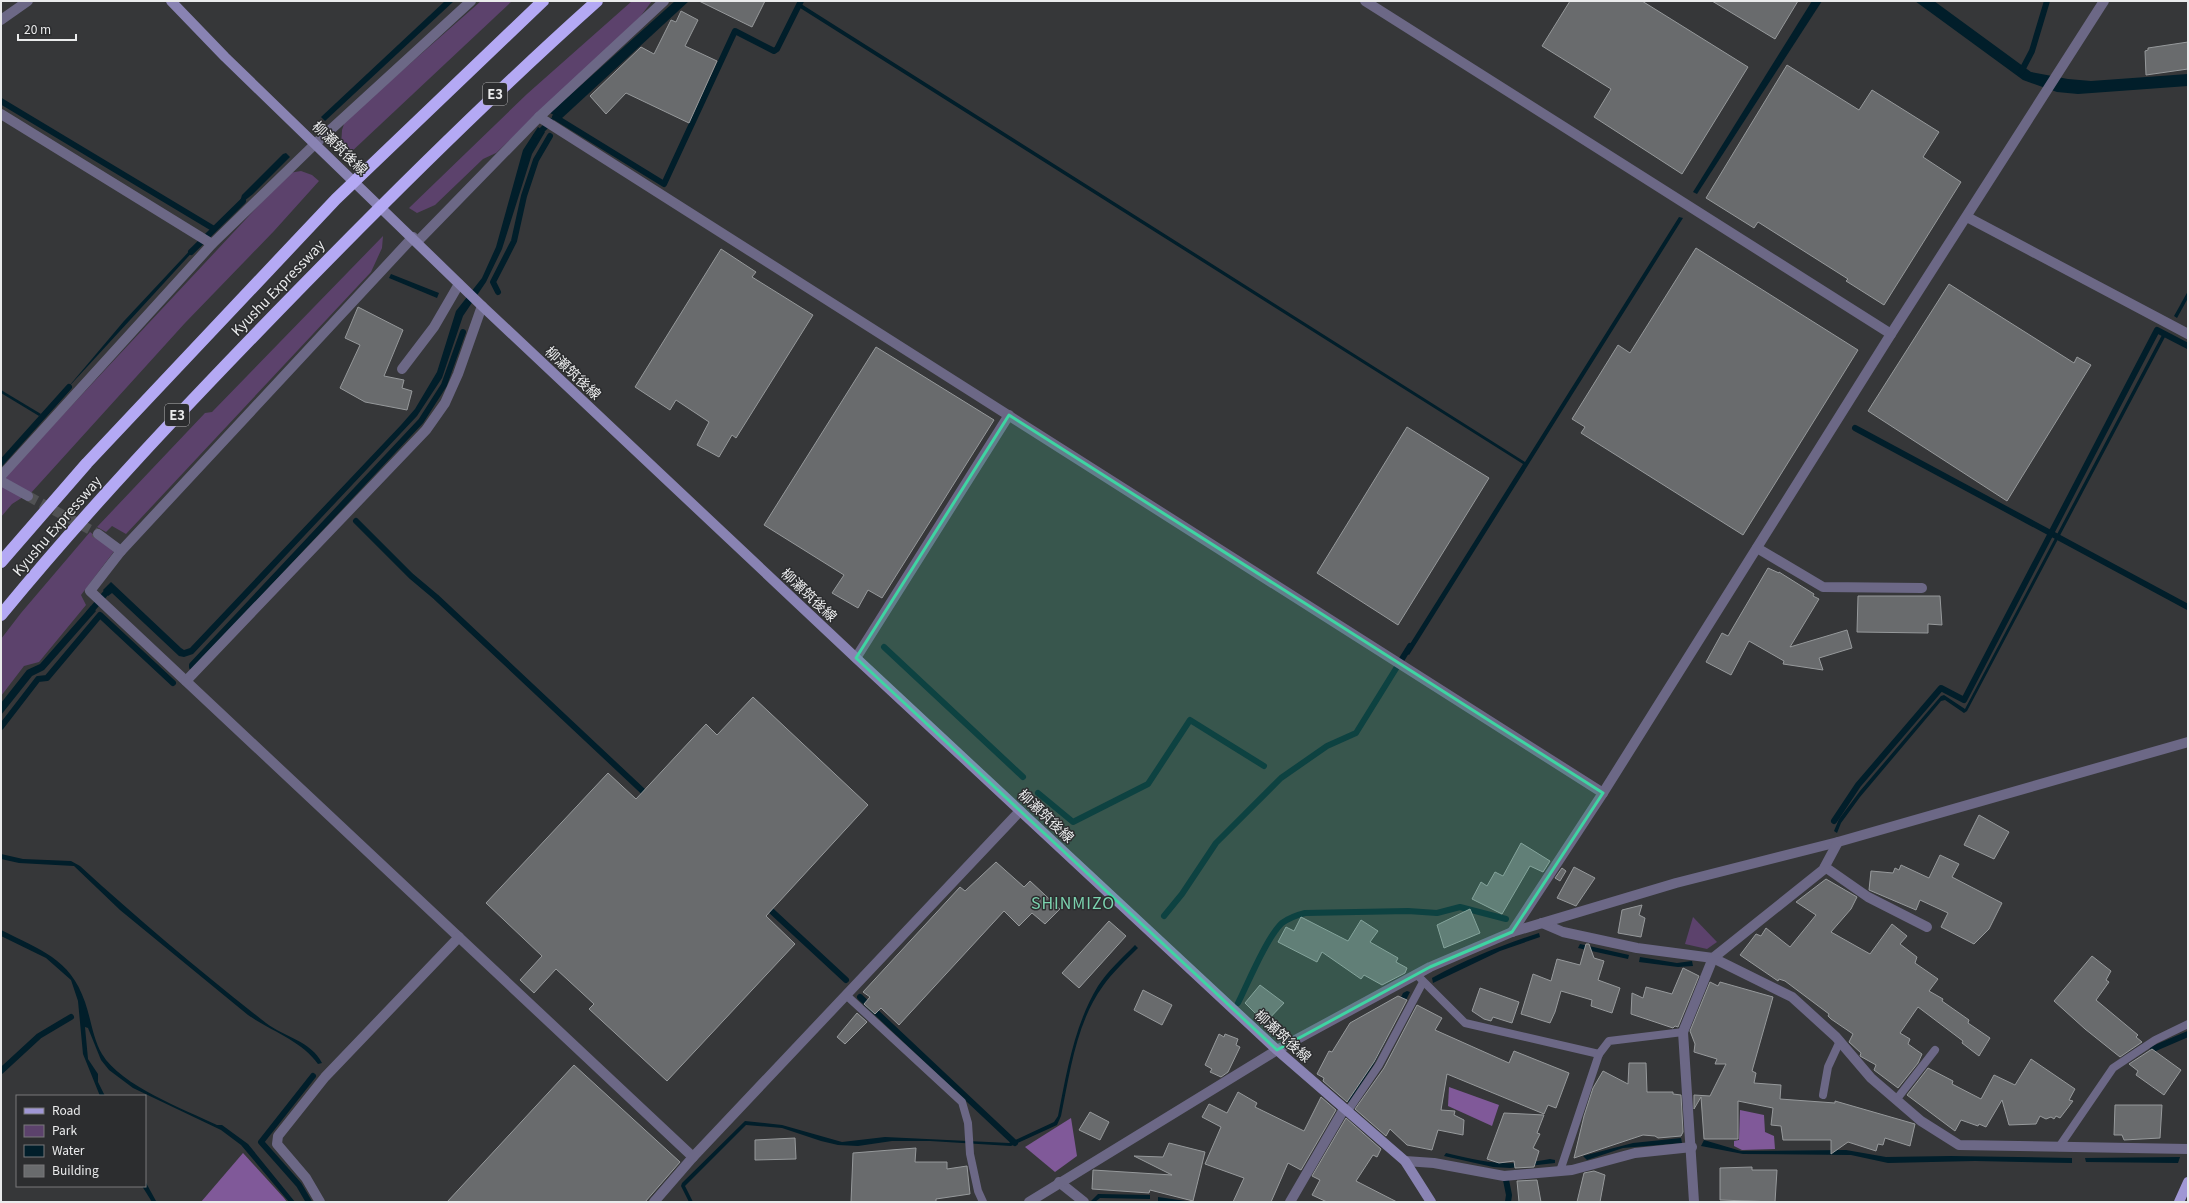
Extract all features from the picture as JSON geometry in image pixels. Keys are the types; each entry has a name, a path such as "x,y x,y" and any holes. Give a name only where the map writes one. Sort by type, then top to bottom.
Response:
{"highway":[{"name":"Kyushu Expressway","path":"1,562 87,463 336,199 543,1"},
{"name":"Kyushu Expressway","path":"1,615 118,478 395,189 547,45 597,1"}],"main road":[{"name":"柳瀬筑後線","path":"172,1 224,57 459,284 856,658 1277,1050 1345,1111 1405,1161 1431,1202"},
{"path":"2179,1202 2188,1182"}],"street":[{"path":"1,20 28,1"},
{"path":"1,476 212,244 315,144 471,1"},
{"path":"664,1 415,240 122,551 90,591 693,1157"},
{"path":"1365,1 1891,334"},
{"path":"1512,932 1603,793 1891,334 2104,1"},
{"path":"1,114 212,244"},
{"path":"541,118 1603,793"},
{"path":"1967,217 2188,334"},
{"path":"402,369 434,327 459,284"},
{"path":"186,681 426,430 445,403 458,374 482,306"},
{"path":"856,658 1009,415"},
{"path":"1,481 28,496"},
{"path":"98,534 122,551"},
{"path":"1757,548 1823,587 1922,588"},
{"path":"1029,1202 1059,1182 1277,1050 1416,974 1512,932 1676,883 1838,842 2188,742"},
{"path":"654,1202 693,1157 1020,811"},
{"path":"1694,1202 1692,1147 1683,1032 1713,958 1825,867 1838,842"},
{"path":"1825,867 1868,896 1927,927"},
{"path":"1542,923 1563,932 1637,948 1713,958 1792,997 1840,1041 1871,1078 1920,1122 1959,1145 2188,1149"},
{"path":"320,1202 306,1178 277,1144 278,1136 325,1077 459,937"},
{"path":"1290,1202 1345,1111"},
{"path":"1405,1161 1434,1163 1504,1176 1572,1170 1635,1153 1692,1147"},
{"path":"1059,1182 1084,1202"}],"lane":[{"path":"1416,974 1465,1023 1599,1054"},
{"path":"1345,1111 1379,1065 1423,982"},
{"path":"846,995 962,1102 968,1123 973,1169 978,1191 984,1202"},
{"path":"2059,1147 2113,1068 2155,1040 2188,1024"},
{"path":"1560,1171 1599,1054 1609,1041 1683,1032"},
{"path":"1823,1095 1828,1067 1840,1041"},
{"path":"1896,1100 1935,1050"}],"highlighted area":[{"path":"1009,415 1603,793 1512,932 1430,967 1277,1050 856,658"}],"green space":[{"path":"481,1 512,1 349,154 341,146 342,130 345,121"},
{"path":"632,1 652,1 640,17 496,153 483,159 435,205 417,213 409,208 527,94"},
{"path":"301,171 312,175 319,181 274,231 185,323 30,494 3,479 289,173"},
{"path":"383,236 382,248 371,272 126,534 112,526 106,532 97,527 205,413 212,412"},
{"path":"1,484 23,497 12,504 1,517"},
{"path":"90,532 115,550 81,595 86,605 39,662 24,666 1,696 1,639 21,613"},
{"path":"1693,917 1717,942 1707,949 1685,944"}],"shaded area":[{"path":"1449,1087 1499,1105 1492,1126 1448,1106"},
{"path":"1740,1110 1764,1115 1765,1132 1774,1136 1775,1149 1742,1150 1734,1146 1734,1141 1739,1140"},
{"path":"1071,1118 1077,1156 1055,1172 1025,1147"},
{"path":"243,1153 284,1198 287,1202 201,1202"}],"water":[{"path":"445,1 454,1 325,121 321,117"},
{"path":"675,1 689,1 561,119 550,113"},
{"path":"1812,1 1822,1 1697,194 1693,192"},
{"path":"1915,1 1934,1 2031,72 2068,79 2091,81 2188,74 2188,86 2078,94 2057,92 2023,80"},
{"path":"798,2 1525,462 1679,217 1683,218 1409,655 1405,652 1523,464 797,6"},
{"path":"538,127 545,132 532,154 502,249 486,282 463,316 442,378 417,416 193,654 184,657 179,656 112,593 108,596 103,590 111,582 181,648 184,650 190,648 401,425 415,409 437,372 456,311 482,278 496,247 523,150"},
{"path":"286,153 290,157 253,194 239,205 242,195 283,154"},
{"path":"195,245 197,247 64,392 124,321"},
{"path":"391,274 439,293 437,298 389,278"},
{"path":"2188,291 2188,298 2177,318 2174,316"},
{"path":"2162,335 2165,337 1967,711 1964,713 1945,700 1941,701 1860,797 1841,823 1837,833 1834,831 1839,819 1860,791 1941,696 1944,695 1965,709"},
{"path":"1,390 41,414 39,416 1,393"},
{"path":"91,606 96,611 44,670 32,676 1,715 1,703 27,670 40,664"},
{"path":"1,854 23,859 71,861 80,866 148,927 218,985 273,1028 311,1049 322,1063 318,1064 304,1049 248,1015 120,910 74,866 19,863 1,859"},
{"path":"1,930 41,950 62,965 71,975 79,987 85,1002 99,1048 111,1066 123,1076 154,1096 217,1125 222,1125 248,1144 295,1202 289,1202 241,1145 221,1130 133,1088 109,1070 101,1060 88,1028 85,1027 88,1059 98,1074 98,1082 104,1095 100,1095 83,1054 78,1001 71,980 46,958 1,936"},
{"path":"1539,933 1540,937 1500,951 1433,983 1432,978 1458,965"},
{"path":"1580,944 1629,955 1628,959 1578,948"},
{"path":"1135,945 1138,948 1103,986 1086,1016 1075,1049 1061,1116 1057,1125 1011,1146 930,1141 892,1141 858,1146 838,1145 821,1141 782,1128 746,1125 685,1186 693,1202 689,1202 681,1186 682,1183 745,1121 782,1125 842,1142 885,1137 1009,1143 1054,1122 1058,1116 1072,1049 1090,1001 1106,975"},
{"path":"1640,957 1677,963 1692,961 1693,966 1678,967 1639,962"},
{"path":"1407,991 1410,992 1373,1066 1349,1102 1344,1100 1367,1067 1403,993"},
{"path":"1681,1138 1682,1143 1623,1148 1587,1160 1583,1156 1633,1143"},
{"path":"1704,1140 1741,1151 1846,1150 1886,1157 1951,1156 2072,1158 2072,1163 1975,1161 1888,1163 1851,1155 1743,1154 1701,1146"},
{"path":"1446,1153 1498,1163 1522,1163 1550,1159 1555,1160 1555,1163 1510,1168 1493,1167 1444,1156"},
{"path":"2180,1157 2178,1163 2086,1162 2085,1158"},
{"path":"146,1183 157,1202 152,1202 143,1187 146,1187"},
{"path":"1098,1194 1150,1195 1150,1199 1100,1198 1095,1202 1090,1202"},
{"path":"1158,1197 1193,1202 1158,1202"}],"building":[{"path":"699,1 765,1 752,27"},
{"path":"1570,1 1642,1 1748,67 1682,174 1594,117 1611,89 1542,46"},
{"path":"1712,1 1798,1 1775,39"},
{"path":"681,11 698,20 685,46 717,61 689,123 626,93 606,114 590,96 641,47 654,54 671,20 676,22"},
{"path":"2188,42 2188,69 2146,75 2145,51 2148,50 2148,48"},
{"path":"1787,65 1859,110 1872,90 1939,132 1923,157 1961,182 1884,305 1846,281 1848,279 1758,222 1754,228 1706,198"},
{"path":"1696,248 1858,350 1743,535 1581,433 1585,427 1572,419 1618,345 1630,353"},
{"path":"721,249 756,272 752,277 813,315 736,438 732,435 719,457 697,445 709,422 676,400 670,410 635,387"},
{"path":"1949,284 2074,363 2077,357 2091,365 2007,501 1868,411"},
{"path":"358,307 403,330 384,376 404,380 402,388 412,391 407,410 365,402 340,388 360,345 345,338"},
{"path":"876,347 994,420 882,598 868,590 858,608 832,593 844,575 764,525"},
{"path":"1407,427 1489,478 1398,625 1317,573"},
{"path":"1768,568 1779,572 1814,594 1813,596 1819,599 1790,647 1847,630 1852,648 1819,658 1823,670 1783,664 1784,661 1749,641 1731,675 1706,662 1722,633 1728,636"},
{"path":"1858,596 1940,596 1942,625 1928,624 1928,633 1857,632"},
{"path":"753,697 868,805 766,916 795,944 667,1081 589,1009 594,1004 556,969 534,993 520,980 542,956 486,903 608,773 636,799 706,724 717,735"},
{"path":"1979,815 2009,832 1994,859 1964,845"},
{"path":"1521,843 1550,861 1543,872 1530,866 1502,914 1472,899 1481,882 1487,886 1495,872 1503,876"},
{"path":"1940,855 1959,864 1952,877 2002,903 1989,929 1974,944 1941,927 1948,913 1920,900 1916,910 1869,890 1871,871 1893,873 1895,868 1899,870 1901,865 1929,878"},
{"path":"996,862 1024,887 1030,881 1060,909 1045,924 1032,913 1019,926 1004,911 899,1025 881,1008 875,1014 864,1004 870,997 863,992 960,887 965,891"},
{"path":"1574,867 1595,878 1576,906 1557,898"},
{"path":"1562,868 1566,871 1560,881 1555,878"},
{"path":"1826,879 1857,897 1851,909 1831,932 1870,954 1892,924 1907,936 1900,944 1917,957 1915,963 1938,979 1929,991 1943,999 1942,1001 1969,1020 1968,1023 1990,1038 1979,1056 1962,1043 1963,1041 1918,1007 1900,1033 1910,1039 1908,1044 1922,1054 1918,1063 1898,1088 1874,1070 1876,1065 1860,1056 1861,1053 1849,1042 1853,1034 1831,1019 1828,1016 1829,1014 1785,981 1779,979 1778,981 1740,955 1756,934 1761,936 1766,928 1790,947 1816,915 1796,902"},
{"path":"1642,905 1639,915 1645,918 1641,937 1618,933 1622,910"},
{"path":"1470,909 1480,933 1444,948 1437,925"},
{"path":"1301,917 1348,941 1361,920 1378,931 1370,942 1398,958 1396,962 1407,968 1405,973 1382,985 1364,975 1361,979 1322,952 1317,962 1278,942 1286,927 1294,931"},
{"path":"1109,921 1126,936 1079,988 1062,973"},
{"path":"1586,944 1589,944 1594,958 1604,961 1598,980 1620,988 1612,1013 1591,1006 1592,1000 1561,991 1550,1023 1521,1014 1533,974 1551,981 1557,959 1580,965"},
{"path":"2092,956 2111,971 2106,980 2109,982 2096,1000 2138,1035 2136,1037 2142,1042 2120,1057 2085,1029 2054,1001"},
{"path":"1683,968 1699,976 1678,1027 1675,1026 1673,1028 1631,1014 1632,993 1643,998 1646,987 1672,994"},
{"path":"1710,982 1718,986 1720,982 1773,997 1752,1071 1756,1073 1754,1083 1781,1085 1780,1099 1835,1103 1835,1101 1915,1124 1910,1146 1885,1138 1883,1145 1878,1144 1876,1151 1848,1142 1831,1154 1831,1140 1783,1140 1781,1126 1771,1125 1773,1108 1738,1101 1738,1139 1704,1139 1701,1097 1694,1109 1694,1095 1710,1096 1726,1064 1715,1064 1717,1059 1694,1052 1695,1044 1690,1031"},
{"path":"1260,985 1284,1003 1265,1023 1245,1003"},
{"path":"1480,988 1519,1002 1512,1023 1493,1017 1491,1021 1484,1019 1472,1011"},
{"path":"1143,990 1172,1005 1162,1025 1134,1010"},
{"path":"1398,996 1407,1000 1374,1062 1347,1102 1323,1081 1324,1078 1317,1074 1329,1051 1332,1052 1350,1023"},
{"path":"1417,1005 1442,1018 1435,1030 1509,1063 1514,1051 1569,1073 1556,1108 1548,1105 1544,1114 1447,1074 1441,1110 1455,1111 1454,1115 1464,1120 1463,1135 1438,1130 1432,1150 1407,1145 1390,1129 1386,1136 1355,1109 1384,1068"},
{"path":"857,1013 867,1022 845,1044 837,1037"},
{"path":"1219,1034 1224,1037 1225,1034 1238,1039 1236,1045 1240,1047 1228,1072 1221,1077 1210,1072 1212,1069 1205,1065"},
{"path":"2152,1049 2181,1070 2164,1095 2136,1075 2138,1071 2129,1064"},
{"path":"2031,1059 2075,1089 2069,1100 2073,1101 2060,1118 2056,1116 2054,1119 2051,1117 2046,1119 2040,1116 2036,1124 2009,1125 2002,1100 1986,1127 1961,1120 1955,1131 1907,1095 1928,1068 1953,1081 1952,1084 1981,1099 1994,1075 2015,1085"},
{"path":"1629,1063 1646,1063 1647,1092 1673,1092 1673,1094 1681,1095 1683,1132 1681,1136 1658,1138 1655,1136 1643,1135 1574,1158 1584,1116 1593,1088 1603,1071 1628,1084"},
{"path":"574,1065 680,1162 645,1202 447,1202"},
{"path":"1238,1092 1257,1103 1255,1107 1304,1131 1321,1097 1336,1110 1301,1170 1288,1163 1271,1202 1233,1202 1244,1178 1205,1164 1221,1127 1202,1117 1209,1104 1227,1113"},
{"path":"2115,1105 2162,1105 2160,1138 2124,1140 2122,1135 2114,1135"},
{"path":"1090,1112 1109,1122 1100,1140 1079,1130"},
{"path":"1504,1113 1544,1115 1537,1133 1540,1134 1533,1148 1539,1151 1534,1167 1515,1168 1514,1161 1499,1163 1487,1159"},
{"path":"1346,1118 1381,1149 1377,1157 1373,1155 1356,1181 1397,1202 1327,1202 1312,1195 1320,1180 1312,1176"},
{"path":"795,1138 796,1159 755,1160 755,1140"},
{"path":"1169,1143 1205,1152 1193,1201 1150,1190 1149,1193 1092,1189 1093,1170 1172,1175 1134,1156 1163,1157"},
{"path":"916,1148 915,1162 947,1162 947,1169 967,1166 970,1194 936,1199 936,1202 851,1202 853,1153"},
{"path":"1752,1167 1752,1170 1777,1170 1775,1202 1720,1200 1720,1168"},
{"path":"1594,1171 1605,1175 1600,1202 1577,1202 1584,1173"},
{"path":"1537,1180 1541,1202 1519,1202 1517,1181"}],"waterway":[{"path":"555,117 664,184 735,31 774,51 777,49 801,1"},
{"path":"2021,72 2032,51 2047,1"},
{"path":"1,101 214,229"},
{"path":"536,136 551,121"},
{"path":"498,292 493,282 514,241 524,196 536,160 550,136"},
{"path":"191,252 243,201"},
{"path":"1834,821 1858,785 1941,688 1964,700 2157,330 2188,346"},
{"path":"192,667 192,665 421,421 444,385 463,332"},
{"path":"1,463 69,387"},
{"path":"1855,428 2188,607"},
{"path":"356,521 411,576 436,597 649,797"},
{"path":"89,613 110,588"},
{"path":"1,727 38,679 47,678 100,615 173,683"},
{"path":"1164,916 1182,894 1216,843 1281,778 1327,746 1356,733 1410,646"},
{"path":"884,647 1023,777"},
{"path":"1038,793 1073,822 1148,784 1190,720 1264,766"},
{"path":"765,905 846,980"},
{"path":"1238,1003 1264,949 1276,930 1282,923 1290,918 1305,913 1408,911 1437,913 1460,907 1506,919"},
{"path":"860,997 1015,1143"},
{"path":"1,1071 39,1036 71,1017"},
{"path":"2153,1049 2188,1034"},
{"path":"309,1202 299,1185 261,1142 313,1076"},
{"path":"1506,1180 1509,1195 1508,1202"}],"tunnel":[{"path":"28,496 98,534"}],"district":[{"name":"SHINMIZO","path":"1073,903"}]}
